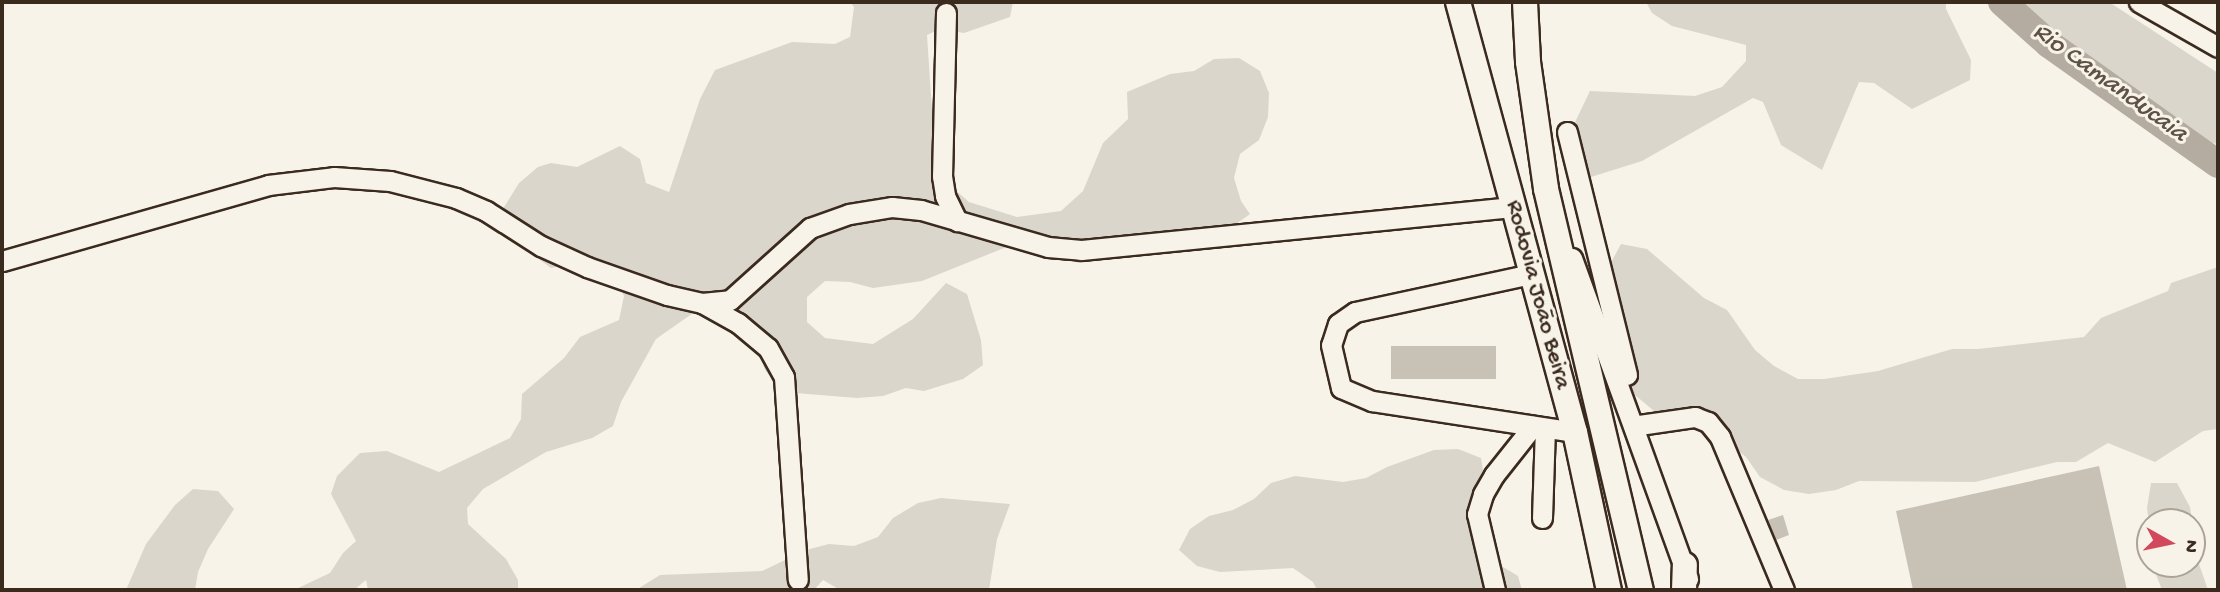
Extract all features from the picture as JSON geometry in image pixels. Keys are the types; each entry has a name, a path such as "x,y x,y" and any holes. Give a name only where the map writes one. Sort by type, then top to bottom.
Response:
{"main road":[{"name":"Rodovia João Beira","path":"1458,2 1575,432 1609,590"},
{"name":"Rodovia João Beira","path":"1525,2 1528,62 1546,189 1641,590"},
{"path":"1684,590 1685,565"}],"street":[{"path":"2139,2 2172,11 2218,47"},
{"path":"946,13 942,176 946,196 957,221"},
{"path":"1567,132 1649,464"},
{"path":"2,261 268,185 334,177 390,181 456,198 486,211 541,246 587,267 667,295 702,303 738,323 768,348 784,377 798,580"},
{"path":"1546,189 1649,464 1685,565 1690,590"},
{"path":"702,303 730,300 810,228 849,214 892,208 921,210 1022,241 1081,250 1513,207"},
{"path":"1531,274 1355,312 1338,324 1331,345 1341,388 1372,401 1575,432"},
{"path":"1639,425 1696,417 1708,422 1720,437 1784,590"},
{"path":"1539,427 1542,518"},
{"path":"1495,590 1477,514 1483,494 1494,474 1539,427"}],"shaded area":[{"path":"850,2 1013,2 1010,17 964,33 940,29 927,35 935,157 946,182 969,202 1017,217 1061,211 1083,191 1103,143 1128,119 1127,92 1170,74 1194,71 1214,59 1239,58 1260,71 1269,93 1268,117 1259,140 1240,154 1234,178 1241,201 1250,214 1201,249 1014,244 922,281 873,288 850,282 825,281 807,297 807,322 825,338 873,344 913,319 946,283 967,294 981,340 983,365 963,379 924,391 906,388 883,396 857,398 783,392 765,370 756,346 740,328 696,311 656,339 621,402 613,426 592,438 546,452 483,489 467,508 468,524 506,559 518,580 518,590 368,590 366,580 354,590 294,590 330,573 343,553 356,541 331,494 337,476 360,453 387,451 439,472 510,438 521,419 522,394 564,358 580,337 619,320 624,296 613,273 566,265 551,268 493,225 519,183 538,167 551,163 577,167 620,146 640,159 646,183 669,192 700,99 715,70 792,42 835,44 850,37 854,7"},
{"path":"1646,2 1946,2 1946,9 1971,60 1970,80 1912,109 1874,83 1859,82 1822,170 1781,145 1763,102 1753,98 1642,161 1575,182 1566,141 1590,91 1695,96 1722,87 1746,61 1746,45 1672,26 1652,13"},
{"path":"1987,2 2109,2 2218,73 2218,144 2201,141 2133,108"},
{"path":"1621,244 1647,249 1704,298 1727,310 1755,350 1774,366 1798,379 1824,379 1878,371 1952,349 1978,349 2084,337 2101,318 2168,291 2171,283 2218,267 2218,429 2203,431 2155,462 2108,443 2076,462 2057,462 1975,482 1859,481 1836,490 1809,494 1784,490 1760,477 1746,457 1696,417 1654,411 1635,395 1621,375 1608,268"},
{"path":"1458,449 1481,458 1485,482 1472,502 1468,526 1475,550 1518,576 1522,590 1317,590 1313,582 1293,568 1220,572 1197,566 1179,550 1190,529 1209,516 1233,510 1254,499 1271,483 1295,476 1343,482 1366,478 1387,467 1434,450"},
{"path":"2151,483 2177,483 2190,508 2147,508"},
{"path":"193,489 218,491 234,509 208,549 198,572 195,590 126,590 146,544 175,505"},
{"path":"941,498 1010,504 997,539 989,590 840,590 823,580 814,590 639,588 660,575 762,571 806,550 829,544 854,546 878,537 893,518 918,503"},
{"path":"2157,578 2204,578 2208,590 2162,590"}],"building":[{"path":"1391,346 1496,346 1496,379 1391,379"},
{"path":"2099,466 2127,590 1913,590 1896,511"},
{"path":"1783,515 1789,535 1776,540 1768,520"}],"waterway":[{"name":"Rio Camanducaia","path":"2002,2 2049,44 2218,164"}]}
